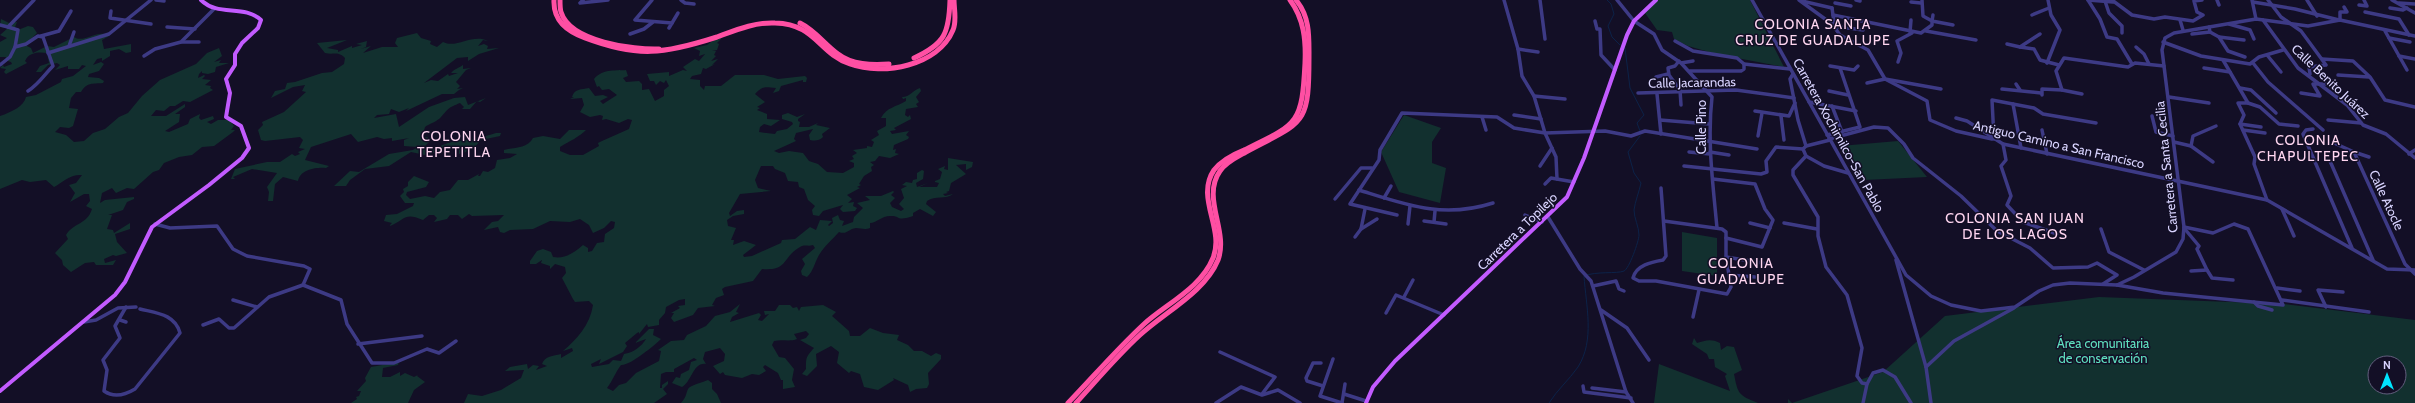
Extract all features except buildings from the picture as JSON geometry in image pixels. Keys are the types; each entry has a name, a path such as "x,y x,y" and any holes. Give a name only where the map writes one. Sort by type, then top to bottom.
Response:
{"highway":[{"path":"554,0 553,12 557,21 566,29 621,51 641,54 670,51 746,27 777,23 800,27 810,32 834,56 848,63 875,68 905,64 936,50 950,36 954,28 954,0"},
{"path":"560,0 559,5 562,18 570,26 626,48 642,50 667,48 753,22 786,21 814,30 838,54 848,59 882,64 914,58 935,47 948,29 950,0"},
{"path":"1068,403 1144,324 1198,279 1209,266 1216,250 1216,237 1207,191 1210,179 1216,169 1232,155 1284,129 1299,112 1303,101 1304,28 1301,15 1290,0"},
{"path":"1076,403 1148,328 1200,285 1213,270 1219,259 1222,243 1213,190 1218,173 1239,155 1287,132 1303,117 1309,99 1310,47 1307,18 1296,0"}],"main road":[{"path":"0,391 84,322 122,287 147,234 154,224 220,176 242,158 249,148 241,126 226,117 230,93 226,79 235,65 236,54 242,43 258,28 261,20 251,14 214,8 201,0"},
{"name":"Carretera a Topilejo","path":"1366,402 1381,375 1543,222 1567,197 1593,132 1614,70 1634,21 1656,0"}],"street":[{"path":"8,27 34,0"},
{"path":"48,53 109,34 127,21 151,0"},
{"path":"156,0 164,1"},
{"path":"583,0 580,3 608,0"},
{"path":"652,0 635,20 672,23"},
{"path":"681,0 685,3 694,4"},
{"path":"1504,0 1518,49 1522,76 1534,96 1545,133 1556,157 1557,179"},
{"path":"1540,0 1545,39"},
{"name":"Calle Pino","path":"1617,0 1634,21 1654,34 1662,50 1690,71 1707,90 1713,102 1709,124 1710,153 1717,228"},
{"name":"Carretera Xochimilco-San Pablo","path":"1752,0 1896,259"},
{"path":"1799,0 1832,8"},
{"path":"1799,0 1832,25 1840,35 1868,50 1885,79"},
{"path":"1856,0 1860,1"},
{"path":"2047,63 2060,30 2049,8 2048,0"},
{"path":"2132,64 2117,39 2108,38 2100,19 2088,0 2112,1 2132,15 2154,19 2165,16 2180,20 2194,21 2202,16 2197,12 2194,1 2202,0"},
{"path":"2218,0 2219,4"},
{"path":"2268,0 2281,17 2293,25 2311,43 2322,59 2326,66 2309,67 2311,75"},
{"path":"2307,0 2317,16"},
{"path":"2359,5 2367,6 2364,0"},
{"path":"2392,0 2415,13"},
{"path":"1832,25 1834,22 1832,8 1835,7 1836,1 1850,6"},
{"path":"1911,2 1922,1 1923,18 1932,22 1953,25"},
{"path":"2105,1 2109,13 2122,26 2122,33"},
{"path":"2256,19 2252,1 2295,9 2317,16 2385,31 2415,36"},
{"path":"2398,3 2415,4"},
{"path":"2340,20 2340,12 2347,12 2344,7"},
{"path":"181,42 214,8"},
{"path":"2032,15 2049,8"},
{"path":"2390,8 2403,10 2407,8"},
{"path":"15,47 20,47 41,36 59,31 71,11"},
{"path":"112,11 110,18 152,24"},
{"path":"2365,12 2399,18 2410,36"},
{"path":"669,28 678,13"},
{"path":"1833,16 1921,33 1932,25 1933,15"},
{"path":"2283,50 2274,51 2259,57 2253,63 2246,64 2194,54 2163,42 2169,35 2183,30 2256,19 2308,26 2340,20"},
{"path":"1911,20 1911,32"},
{"path":"2180,20 2183,30"},
{"name":"Calle Benito Juárez","path":"2263,20 2283,50 2298,68 2311,75 2347,105 2361,124 2386,134 2415,158"},
{"path":"1595,21 1597,29 1600,30 1601,56 1614,70"},
{"path":"630,34 644,29 653,22"},
{"path":"2228,24 2250,30 2254,40"},
{"path":"1832,25 1864,30"},
{"path":"0,26 18,30 15,47 10,57 0,64"},
{"path":"167,27 195,29"},
{"path":"2208,27 2210,32"},
{"path":"1926,30 1976,40"},
{"path":"2385,31 2407,70"},
{"path":"69,46 74,32"},
{"path":"1898,62 1901,53 1897,41 1911,32"},
{"path":"2192,34 2210,32 2219,37 2244,40"},
{"path":"2020,47 2040,34"},
{"path":"28,91 39,84 41,78 53,66 41,36"},
{"path":"2219,37 2228,51 2245,57"},
{"path":"2389,38 2410,42"},
{"path":"1675,41 1693,51 1737,58 1744,64 1791,69"},
{"path":"144,56 155,49 181,42 199,42"},
{"name":"Carretera a Santa Cecilia","path":"1896,259 1911,281 1932,296 1946,302 1981,311 2015,307 2039,291 2053,285 2070,283 2117,285 2176,252 2183,239 2184,227 2164,66 2163,42"},
{"path":"2007,44 2034,49 2036,56 2041,62 2059,65"},
{"path":"2138,48 2149,64"},
{"path":"1518,49 1538,52"},
{"path":"2267,55 2281,72"},
{"path":"2399,56 2415,58"},
{"path":"2062,90 2057,74 2059,65 2064,58 2128,67 2132,66 2132,64 2164,66"},
{"path":"2322,59 2353,61 2370,77 2385,100 2415,107"},
{"path":"2223,60 2248,103"},
{"path":"1681,105 1680,90 1668,74 1668,68 1675,66 1680,62 1693,61"},
{"path":"2253,63 2262,76 2311,116 2323,130"},
{"path":"1690,71 1741,71 1744,69 1744,64"},
{"path":"1830,66 1854,70 1858,66"},
{"path":"1684,166 1752,174 1767,172 1766,161 1775,148 1788,149 1805,147 1842,132 1860,127 1856,111 1843,85 1840,68"},
{"path":"2204,68 2230,72"},
{"path":"1656,77 1668,74"},
{"path":"1793,74 1790,79 1806,156 1793,170 1793,175 1818,217 1817,229 1826,267 1847,295 1862,348 1857,376 1862,383 1867,384"},
{"path":"2338,75 2370,77"},
{"path":"1867,83 1885,79 1942,89"},
{"name":"Antiguo Camino a San Francisco","path":"1885,79 1925,99 1929,104 1929,118 1932,121 1972,135 1994,139 2003,144 2267,200 2391,270 2410,271"},
{"path":"2301,93 2320,96 2313,84 2334,84 2330,79"},
{"path":"2016,84 2018,90 2020,90"},
{"path":"2240,88 2251,90 2276,113"},
{"path":"2002,89 2020,90 2042,94 2042,89 2062,90 2082,94"},
{"name":"Calle Jacarandas","path":"1638,93 1657,94 1707,90 1736,90 1794,98"},
{"path":"1829,91 1848,95"},
{"path":"1548,92 1549,97"},
{"path":"1657,94 1661,134"},
{"path":"1534,96 1565,99"},
{"path":"2169,97 2209,103"},
{"path":"1994,139 1992,100 2034,108 2043,114 2096,123"},
{"path":"1809,102 1856,111"},
{"path":"1755,112 1781,116 1791,115 1795,103"},
{"path":"2240,124 2244,115 2238,103 2248,103 2264,110 2279,124 2298,126"},
{"path":"2013,104 2021,148"},
{"path":"1832,106 1842,132"},
{"path":"1397,215 1350,205 1380,157 1380,150 1402,113 1497,117 1514,128 1545,133 1605,131 1631,136 1645,131 1710,140 1757,149"},
{"path":"1758,136 1762,113"},
{"path":"1514,115 1541,119"},
{"path":"1781,116 1784,140"},
{"path":"2152,116 2156,132 2173,136"},
{"path":"1482,117 1486,130"},
{"path":"1956,118 1967,121 1994,139"},
{"path":"1660,120 1709,124"},
{"path":"2328,120 2361,124"},
{"path":"2240,124 2260,127"},
{"path":"2240,124 2248,138 2246,142 2255,157 2254,164 2267,200"},
{"path":"2191,146 2193,136 2216,126"},
{"path":"1829,138 1874,127 1888,128 1900,140 1919,164 1956,191 1997,231 2030,248 2053,268 2088,267 2097,263 2117,275 2099,285"},
{"path":"2313,129 2306,130 2303,134 2352,249"},
{"path":"2042,130 2047,154"},
{"path":"2243,130 2265,133"},
{"path":"2174,142 2191,146 2213,162"},
{"path":"2334,143 2369,157"},
{"path":"2003,144 2006,160 2001,166 2011,196 2007,201 2007,205 2023,222 2057,234"},
{"path":"1540,166 1552,148"},
{"path":"2409,154 2415,150"},
{"path":"1689,152 1729,155"},
{"name":"Calle Atocle","path":"2354,152 2410,271"},
{"path":"1806,156 1824,166 1848,173"},
{"path":"2330,161 2373,261"},
{"path":"1335,199 1361,168 1372,168"},
{"path":"1545,184 1549,179 1574,182"},
{"path":"1713,179 1755,184 1765,209 1773,220 1762,247 1726,238"},
{"path":"1384,198 1391,186"},
{"path":"1661,188 1666,258 1647,263 1632,275 1635,280 1656,281 1727,294 1730,292 1731,287 1726,257 1725,230 1664,221"},
{"path":"1359,190 1410,206 1436,211 1465,212 1493,203"},
{"path":"1408,224 1410,206"},
{"path":"2282,208 2294,236"},
{"path":"1361,229 1365,209"},
{"path":"1434,222 1436,211"},
{"path":"1525,215 1543,222"},
{"path":"1548,217 1582,272 1587,275 1593,286 1626,392 1633,403"},
{"path":"1355,237 1361,229 1377,219"},
{"path":"1424,221 1446,224"},
{"path":"1750,223 1770,228"},
{"path":"1784,223 1817,229"},
{"path":"154,224 170,228 217,226 234,249 247,256 304,266 310,269 303,285"},
{"path":"2117,285 2163,293 2283,305 2277,288 2246,227 2228,224 2213,233 2184,227"},
{"path":"2184,227 2199,246 2196,249 2214,279 2233,280"},
{"path":"2101,229 2109,252 2144,270"},
{"path":"1726,257 1763,263"},
{"path":"1896,259 1926,367 1931,403"},
{"path":"2191,271 2208,270"},
{"path":"2410,271 2415,270"},
{"path":"2410,271 2415,274"},
{"path":"1730,275 1755,277"},
{"path":"1404,297 1413,280"},
{"path":"1593,286 1616,281 1619,289 1624,291"},
{"path":"203,325 219,319 229,328 234,328 269,297 303,285 341,300 340,310 358,344 372,363 379,365 405,361 427,349 439,353 456,341"},
{"path":"2277,288 2300,291"},
{"path":"1693,317 1699,290"},
{"path":"2326,307 2318,290 2343,292"},
{"path":"1386,313 1394,296 1404,297 1444,314"},
{"path":"233,300 257,307"},
{"path":"2282,300 2369,312"},
{"path":"2254,302 2258,306 2272,310"},
{"path":"84,322 94,321 115,308 126,307 138,308 175,319 179,324 180,333 135,389 127,394 110,395 104,391 107,370 103,360 120,338 115,326 120,320 126,307"},
{"path":"1926,367 1940,353 1958,339 2003,316 2015,307"},
{"path":"1600,309 1627,328 1649,360"},
{"path":"120,320 126,322"},
{"path":"358,344 422,336"},
{"path":"1220,352 1275,377 1262,395"},
{"path":"1333,359 1320,396 1324,401 1342,403 1345,384"},
{"path":"1321,363 1313,363 1306,378 1307,381 1323,386"},
{"path":"1863,403 1867,384 1875,371 1888,371 1895,377 1911,403"},
{"path":"1583,386 1584,392 1631,398"},
{"path":"1216,403 1241,387 1262,395 1278,390 1300,403"},
{"path":"1592,388 1626,392"},
{"path":"1344,394 1366,402"}],"green space":[{"path":"1658,0 1750,0 1784,67 1716,54 1688,46 1674,39 1672,32 1657,30 1645,13"},
{"path":"1,19 9,23 17,22 15,27 18,30 28,26 33,27 37,33 25,45 31,48 33,53 47,46 54,47 74,37 82,39 101,34 109,36 102,40 104,49 131,44 131,52 126,53 119,49 110,51 110,56 102,61 102,58 97,59 93,65 101,62 104,64 99,71 89,74 88,77 99,78 104,81 103,83 88,85 81,92 76,92 71,98 69,108 78,109 73,126 69,128 60,127 55,132 66,135 74,142 84,141 93,133 105,129 119,117 128,113 142,96 160,80 196,64 207,53 219,48 222,56 214,62 221,60 219,63 229,63 216,67 215,72 208,74 202,73 202,71 199,74 198,78 204,75 205,76 202,79 211,80 205,85 211,86 210,88 213,90 190,102 183,101 175,106 170,106 164,111 156,110 151,116 166,116 185,104 185,107 175,114 180,114 179,122 165,131 169,132 188,124 190,119 200,114 199,118 201,120 213,116 214,119 207,122 211,124 218,120 229,120 234,126 231,130 235,130 214,146 202,147 192,155 179,157 164,163 159,170 153,172 134,189 127,188 116,193 112,188 102,193 100,203 105,200 134,197 134,199 127,202 123,210 108,215 112,215 107,229 113,230 114,233 130,223 130,229 115,234 117,242 127,253 116,256 113,255 104,259 105,263 116,260 113,265 96,265 94,262 85,263 71,272 63,265 62,260 55,253 68,239 66,235 69,231 84,221 92,209 86,206 90,201 89,194 84,194 70,202 75,193 69,185 76,183 82,175 70,177 54,187 46,180 30,182 22,180 0,189 0,116 17,108 23,103 26,97 36,95 61,82 62,79 73,76 86,66 82,65 79,69 68,69 68,66 55,70 60,65 57,63 48,65 41,72 36,72 40,66 49,63 47,53 38,53 32,54 25,61 27,63 6,74 4,72 6,69 0,68 3,65 4,67 12,64 11,62 5,60 6,57 0,57 0,42 7,38 0,35 8,28 0,27"},
{"path":"417,33 421,38 431,41 430,44 437,47 443,42 454,44 482,39 488,41 483,40 478,46 484,44 488,46 487,49 499,48 479,54 468,61 468,57 457,58 424,83 431,80 438,81 448,74 449,76 458,73 451,73 463,65 463,69 471,68 466,70 456,82 460,86 457,89 463,88 454,94 442,94 406,111 409,108 399,112 391,109 389,114 377,115 374,118 396,114 399,127 429,107 454,98 465,97 468,105 476,102 470,109 462,109 464,107 460,103 453,106 448,109 438,120 425,127 422,138 427,137 431,140 422,149 433,149 448,143 479,138 496,133 501,133 500,136 481,140 473,149 469,148 466,152 459,154 459,149 450,149 425,155 411,152 389,166 365,169 350,180 346,186 334,186 350,171 359,172 389,154 413,150 418,147 404,146 404,140 409,138 392,141 392,138 384,139 377,137 358,142 351,134 311,147 305,160 329,166 326,168 306,171 299,177 298,181 283,177 275,184 273,201 268,201 269,192 267,187 277,173 252,169 233,177 235,179 231,179 235,169 267,162 280,162 292,154 295,156 300,154 298,152 305,149 299,148 303,140 300,137 265,141 261,140 258,130 263,125 262,122 284,112 306,92 302,91 305,85 293,87 271,98 275,91 285,89 287,83 295,82 322,73 332,72 344,64 345,58 338,54 325,53 317,43 347,40 327,48 338,50 338,52 352,46 352,48 362,45 356,44 367,41 366,47 361,49 371,46 363,53 382,47 398,47 395,43 397,38"},
{"path":"722,38 717,43 719,44 717,50 712,51 716,51 714,55 716,56 711,61 718,59 712,65 715,64 706,69 703,68 701,74 692,76 690,79 700,80 700,86 704,90 705,86 721,86 735,75 764,75 778,79 805,76 807,78 806,82 803,82 803,80 781,86 779,91 773,93 776,88 764,88 755,94 765,102 757,107 760,108 757,110 767,114 767,119 780,120 771,126 764,124 760,127 759,132 775,134 777,131 787,129 793,124 792,122 782,119 782,115 788,113 797,117 805,114 798,119 800,122 799,127 809,127 818,123 816,125 830,128 822,134 823,137 814,141 810,140 809,135 813,129 796,133 794,139 796,141 774,151 779,153 789,151 803,153 809,161 818,164 827,172 843,173 854,167 854,163 849,161 854,159 852,156 857,153 853,150 867,148 867,146 872,147 874,142 871,140 879,135 877,131 886,126 886,118 881,118 883,114 889,109 906,101 906,98 903,99 902,97 907,96 920,88 921,91 916,97 919,102 916,104 918,107 906,109 905,115 908,117 910,115 911,119 894,128 896,130 890,131 892,134 909,131 906,135 909,137 908,139 894,145 893,150 896,149 895,153 899,154 890,158 879,156 875,161 870,162 874,165 871,167 872,171 864,176 859,184 861,185 857,187 860,188 847,195 852,199 848,203 854,202 853,206 857,208 855,211 843,212 840,209 843,205 823,211 819,216 813,215 812,210 815,206 808,200 804,189 799,187 798,182 788,181 785,173 775,169 773,166 761,166 755,180 758,188 771,191 740,194 729,213 730,216 737,211 744,210 744,214 733,216 727,220 728,226 736,228 731,240 734,240 733,245 744,241 756,245 743,255 744,257 752,256 781,243 782,240 795,239 810,227 816,230 820,220 832,221 828,225 829,226 833,223 832,218 838,215 840,220 844,221 842,226 853,222 854,217 863,208 857,203 870,200 865,196 881,196 893,191 894,192 891,195 895,198 890,203 892,207 901,211 904,209 899,204 904,198 901,189 907,186 902,185 906,182 912,183 913,180 917,179 917,173 922,170 924,171 923,179 916,183 917,187 928,183 919,187 937,187 939,183 935,181 940,179 942,172 938,169 945,166 944,169 948,170 948,158 973,162 972,167 966,170 966,164 956,165 966,174 951,183 949,191 946,192 948,193 943,194 945,196 953,194 947,197 933,198 927,201 926,204 936,212 933,216 920,209 913,213 913,216 907,218 887,216 870,223 870,228 856,228 844,233 839,232 821,251 813,269 807,277 802,275 801,271 805,264 802,259 815,248 813,245 802,246 794,251 781,266 771,269 762,269 753,281 722,289 724,295 716,298 712,305 715,306 698,308 693,315 674,322 671,318 674,313 671,313 680,308 678,306 685,305 685,299 679,300 666,307 665,313 659,320 659,325 648,327 647,324 639,334 639,332 625,343 627,346 623,352 599,364 601,359 591,364 592,367 609,364 613,360 621,361 624,354 634,351 642,344 646,339 635,343 649,329 654,329 653,335 661,339 636,359 621,365 607,388 613,391 619,385 626,383 636,373 659,361 661,351 658,350 671,341 684,340 687,335 706,326 715,316 730,312 740,304 736,312 739,313 732,317 730,322 759,313 761,315 758,320 762,321 769,314 765,315 764,311 775,311 779,305 790,305 793,308 797,307 799,311 801,307 823,305 836,312 832,316 849,331 850,336 860,336 870,328 883,333 899,335 897,340 908,345 914,351 922,351 931,356 936,353 941,355 941,359 928,373 929,384 927,388 916,389 910,392 908,385 893,378 894,380 878,390 864,387 860,374 851,371 849,373 837,363 839,352 831,346 816,354 817,366 807,376 802,374 806,369 807,357 814,348 800,340 806,338 809,334 806,331 794,334 797,339 774,341 772,345 779,357 785,358 794,369 792,380 795,387 783,389 783,380 781,380 778,373 765,365 763,367 766,371 759,375 752,374 742,378 725,375 723,372 720,374 713,366 724,361 725,354 720,348 705,352 703,359 706,364 698,366 682,387 672,383 676,377 680,378 681,374 689,370 691,362 697,360 694,358 674,369 674,372 666,372 661,374 660,388 662,388 662,385 668,381 668,384 663,389 667,394 654,403 464,403 468,394 482,396 501,390 521,378 524,370 505,371 510,367 527,364 528,369 533,365 539,366 536,370 547,366 542,364 545,359 561,354 561,358 573,351 572,348 563,351 573,342 586,325 593,305 589,301 575,302 562,278 566,273 565,267 555,264 550,269 550,266 541,263 542,260 536,264 530,264 530,261 537,251 543,249 551,252 553,257 569,255 583,245 588,248 588,252 592,251 597,243 604,242 605,234 614,228 615,222 611,221 604,228 593,233 589,225 580,219 570,222 550,221 533,229 510,230 504,233 500,232 498,227 484,230 492,222 498,221 504,215 472,216 469,214 462,219 458,215 450,215 447,219 434,222 437,218 434,215 429,215 423,220 412,216 404,218 389,226 392,223 384,221 386,215 397,214 413,206 414,203 405,203 400,196 404,192 403,189 408,186 408,182 414,176 429,182 426,187 407,192 406,195 410,199 425,196 434,198 440,192 450,190 458,180 468,180 479,174 478,176 480,176 483,171 488,172 495,168 497,160 510,158 517,154 504,153 504,150 524,146 533,138 543,136 560,139 569,130 586,130 560,147 560,151 570,155 583,155 599,146 598,143 629,129 632,120 628,119 619,123 606,119 602,120 603,116 600,115 590,117 580,112 584,105 582,98 570,99 574,97 572,97 575,92 589,88 595,96 603,95 608,97 600,101 603,104 617,95 609,89 602,90 599,86 597,87 594,79 602,73 615,70 626,70 628,76 623,78 626,82 639,81 642,84 642,90 649,89 655,101 664,96 664,90 669,86 666,80 664,83 660,81 656,85 654,81 650,81 647,74 669,72 669,76 683,70 687,71 683,67 695,59 699,61 705,54 699,56 700,51 694,48 707,45 715,39"},
{"path":"1404,115 1441,128 1432,142 1432,163 1446,168 1440,203 1399,192 1381,152"},
{"path":"1898,141 1927,177 1864,180 1840,146"},
{"path":"1682,232 1717,238 1717,276 1682,271"},
{"name":"Área comunitaria de conservación","path":"2099,297 2284,304 2415,320 2415,403 1792,403 1883,372 1945,316"},
{"path":"1694,338 1697,343 1710,340 1716,341 1720,343 1721,350 1727,346 1734,347 1742,370 1734,374 1738,390 1746,398 1758,403 1654,403 1659,364 1730,391 1725,376 1727,374 1715,367 1714,359 1709,359 1707,354 1692,344"},
{"path":"399,362 398,365 383,368 382,377 390,377 400,372 400,376 405,373 414,377 418,375 417,376 425,382 414,390 408,403 351,403 357,399 356,397 359,396 361,391 357,391 366,381 365,378 371,367"},
{"path":"708,380 712,383 712,389 717,394 721,403 681,403 689,388"}],"waterway":[{"path":"1607,0 1611,4 1614,14 1608,26 1612,37 1620,45"},
{"path":"1625,48 1630,88 1644,115 1637,123 1640,131"},
{"path":"1549,403 1578,367 1583,357 1588,334 1584,276 1589,274 1624,271 1636,248 1639,235 1634,210 1641,183 1634,173 1628,152 1640,136"}],"district":[{"name":"COLONIA SANTA CRUZ DE GUADALUPE","path":"1813,32"},
{"name":"COLONIA TEPETITLA","path":"454,144"},
{"name":"COLONIA CHAPULTEPEC","path":"2308,148"},
{"name":"COLONIA SAN JUAN DE LOS LAGOS","path":"2015,226"},
{"name":"COLONIA GUADALUPE","path":"1741,272"}]}
